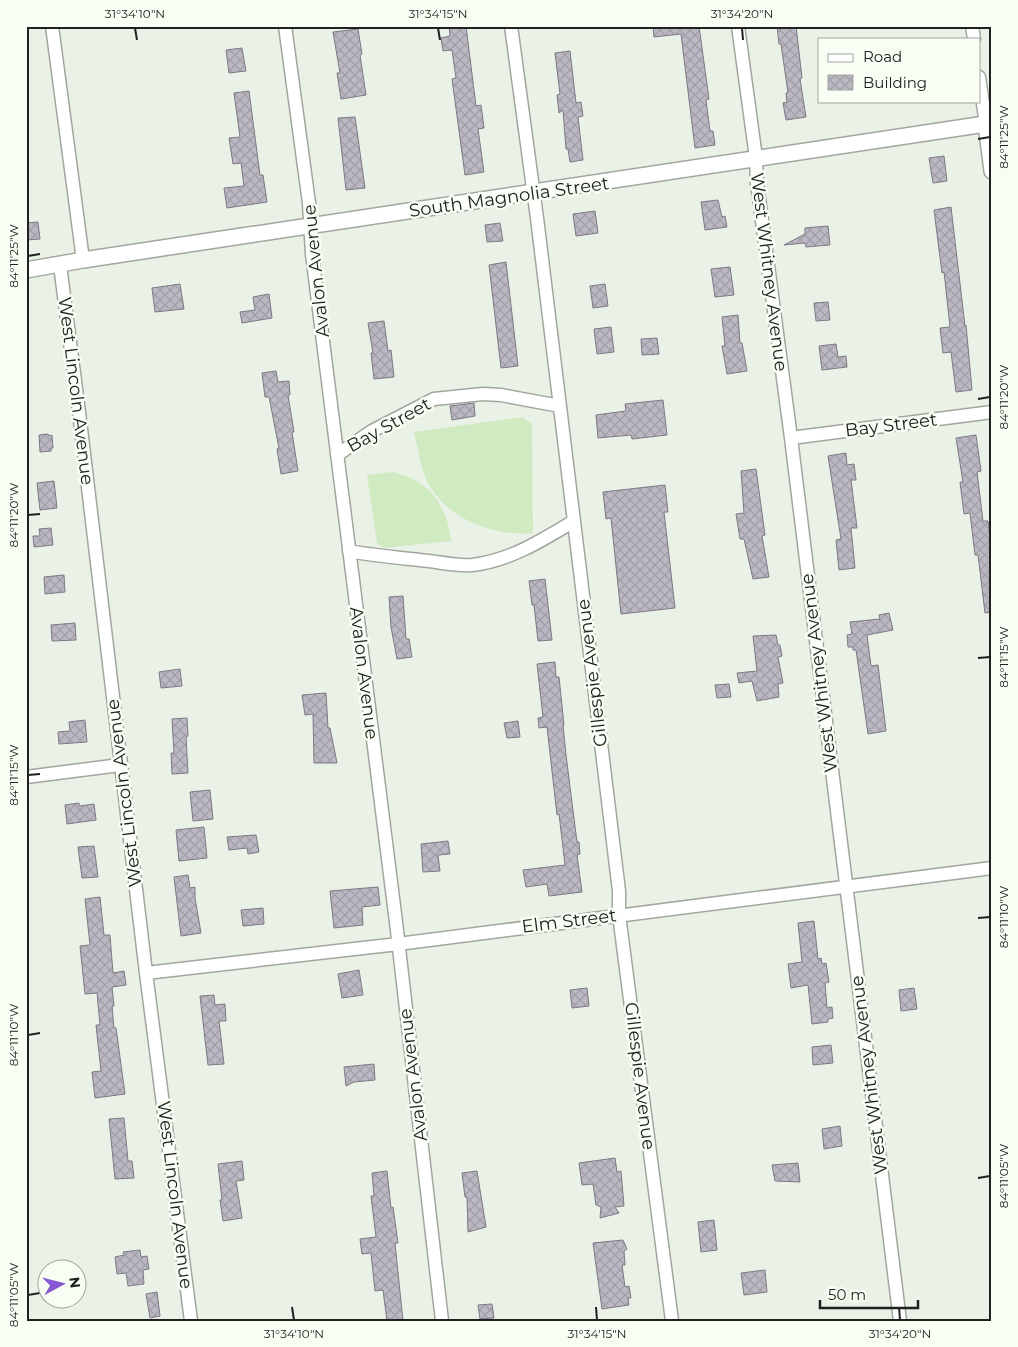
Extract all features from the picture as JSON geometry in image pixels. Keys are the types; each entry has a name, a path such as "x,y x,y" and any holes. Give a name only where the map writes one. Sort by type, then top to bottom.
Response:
{"street":[{"path":"52,26 83,260"},
{"name":"Avalon Avenue","path":"285,26 311,226 312,254 398,944 442,1321"},
{"name":"Gillespie Avenue","path":"511,26 574,521 618,891 619,915 672,1321"},
{"name":"West Whitney Avenue","path":"738,26 900,1321"},
{"path":"980,82 989,124 992,171"},
{"name":"South Magnolia Street","path":"26,270 989,124"},
{"name":"West Lincoln Avenue","path":"60,265 120,765 191,1321"},
{"name":"Bay Street","path":"337,455 372,431 434,399 484,394 501,395 560,406"},
{"name":"Bay Street","path":"791,438 992,412"},
{"path":"349,551 451,565 472,565 515,553 574,521"},
{"path":"26,776 120,765"},
{"name":"Elm Street","path":"146,973 398,944 992,868"}],"green space":[{"path":"523,417 532,424 533,533 502,532 487,528 472,523 446,506 427,481 414,432"},
{"path":"392,472 416,481 434,496 445,516 451,541 383,548 377,543 367,475"}],"building":[{"path":"449,26 466,26 476,106 481,105 484,128 478,129 484,172 465,175 452,79 456,78 452,50 443,51 441,38 450,36"},
{"path":"699,26 709,99 706,100 710,131 713,131 715,145 695,148 681,34 654,37 653,27"},
{"path":"777,26 796,26 802,78 800,79 806,117 786,120 783,103 787,102 786,93 788,93"},
{"path":"358,29 366,95 341,99 337,73 340,73 333,32"},
{"path":"242,48 246,71 229,73 226,50"},
{"path":"570,51 576,103 581,102 583,116 578,117 583,160 570,162 568,149 566,149 563,110 559,113 557,95 560,94 555,53"},
{"path":"249,91 260,175 263,175 267,202 227,208 224,188 244,186 241,163 233,164 229,138 240,137 234,93"},
{"path":"355,117 365,188 346,190 338,118"},
{"path":"944,156 947,181 933,183 929,158"},
{"path":"718,200 722,217 725,216 727,227 705,230 701,202"},
{"path":"951,207 972,390 956,392 951,352 943,353 940,328 950,327 944,272 942,273 934,210"},
{"path":"595,211 598,233 576,236 573,214"},
{"path":"38,222 40,239 26,240 26,223"},
{"path":"500,223 503,241 487,242 485,225"},
{"path":"828,226 830,245 806,247 805,243 784,245 805,234 805,228"},
{"path":"506,262 518,366 501,368 489,265"},
{"path":"730,267 734,295 715,297 711,269"},
{"path":"180,284 184,309 155,312 152,288"},
{"path":"605,284 608,306 593,308 590,286"},
{"path":"269,294 272,318 242,323 240,312 255,310 253,297"},
{"path":"828,302 830,320 816,321 814,303"},
{"path":"738,315 740,343 742,343 747,371 727,374 722,346 725,346 722,317"},
{"path":"384,321 388,351 391,350 394,377 374,379 371,353 373,353 368,323"},
{"path":"611,327 614,352 597,354 594,329"},
{"path":"657,338 659,354 642,355 641,339"},
{"path":"836,344 838,357 846,356 847,367 822,370 819,346"},
{"path":"276,371 278,382 289,381 290,395 288,395 298,471 281,474 277,449 279,448 269,397 265,397 262,373"},
{"path":"663,400 667,435 632,439 631,435 598,438 596,415 626,411 625,404"},
{"path":"474,403 475,416 452,420 450,406"},
{"path":"48,434 49,436 52,435 53,448 51,448 51,451 40,452 39,435"},
{"path":"976,435 981,471 977,472 983,521 988,521 992,551 992,612 985,613 978,555 975,555 970,513 964,514 960,482 963,482 956,438"},
{"path":"846,453 847,465 854,464 856,480 851,480 857,528 851,528 855,568 839,570 836,540 841,539 828,456"},
{"path":"756,469 765,535 762,536 769,577 753,579 744,539 740,539 736,514 744,513 741,471"},
{"path":"54,481 57,508 40,510 37,483"},
{"path":"665,485 668,512 664,512 675,608 621,614 611,518 606,519 603,492"},
{"path":"51,528 53,545 34,547 33,536 40,536 39,529"},
{"path":"64,575 65,592 45,594 44,577"},
{"path":"545,579 552,640 538,641 529,581"},
{"path":"403,596 406,639 409,639 412,657 397,659 391,627 389,597"},
{"path":"889,613 893,630 867,635 871,666 878,665 886,731 868,734 856,650 853,650 853,647 848,647 847,635 852,634 850,622 880,619 879,615"},
{"path":"75,623 76,640 52,641 51,625"},
{"path":"776,635 782,656 778,657 783,683 778,684 779,697 757,701 752,681 739,683 737,673 757,671 753,636"},
{"path":"555,662 556,677 559,677 566,755 577,842 579,842 580,854 577,855 582,892 549,896 547,884 526,887 523,870 565,865 547,727 539,728 538,718 543,717 537,664"},
{"path":"180,669 182,686 161,688 159,672"},
{"path":"729,684 731,697 717,698 715,685"},
{"path":"326,693 328,728 330,728 337,763 314,763 313,714 305,715 302,695"},
{"path":"187,718 188,773 172,774 171,753 174,753 172,719"},
{"path":"85,720 87,742 59,744 58,732 70,731 69,722"},
{"path":"518,721 520,737 507,738 504,723"},
{"path":"210,790 213,819 193,821 190,792"},
{"path":"79,803 79,806 94,804 96,820 67,824 65,805"},
{"path":"204,827 207,858 179,861 176,830"},
{"path":"256,835 259,852 248,854 247,848 229,850 227,837"},
{"path":"448,841 450,854 438,855 440,871 423,872 421,844"},
{"path":"94,846 98,877 82,878 78,847"},
{"path":"188,875 190,888 195,887 201,933 181,936 174,877"},
{"path":"378,887 380,905 362,907 363,925 334,928 330,891"},
{"path":"100,897 104,935 110,935 113,973 124,971 126,985 112,987 114,1028 116,1028 125,1094 95,1098 92,1072 101,1071 96,1025 100,1025 97,993 85,994 80,946 90,945 85,899"},
{"path":"263,908 264,924 243,926 241,910"},
{"path":"814,921 818,959 821,958 822,964 826,963 829,982 825,983 827,1008 832,1007 833,1018 828,1019 828,1022 812,1024 808,985 791,988 788,964 802,962 798,923"},
{"path":"359,970 363,995 342,998 338,974"},
{"path":"587,988 589,1006 572,1008 570,990"},
{"path":"914,988 917,1009 901,1011 899,990"},
{"path":"214,995 215,1005 225,1004 226,1021 219,1021 224,1064 208,1065 200,996"},
{"path":"831,1045 833,1063 813,1065 812,1047"},
{"path":"374,1064 375,1080 354,1082 346,1086 344,1067"},
{"path":"124,1118 128,1161 132,1161 134,1178 115,1179 109,1119"},
{"path":"840,1126 842,1146 824,1149 822,1129"},
{"path":"615,1158 617,1172 621,1171 624,1206 615,1207 619,1213 600,1218 601,1207 596,1205 593,1184 582,1185 579,1163"},
{"path":"242,1161 244,1180 236,1181 242,1218 223,1221 218,1164"},
{"path":"798,1163 800,1182 775,1181 772,1165"},
{"path":"387,1171 391,1208 393,1207 398,1243 395,1243 403,1321 387,1321 383,1290 375,1291 371,1253 362,1254 360,1239 376,1237 371,1196 374,1196 372,1173"},
{"path":"477,1171 486,1227 468,1232 467,1197 465,1197 462,1173"},
{"path":"714,1220 717,1250 701,1252 698,1222"},
{"path":"623,1240 627,1249 624,1251 625,1265 622,1265 625,1287 629,1286 631,1298 628,1298 629,1305 602,1309 593,1243"},
{"path":"140,1250 141,1257 147,1256 149,1269 143,1270 144,1284 128,1286 126,1273 117,1274 115,1257 124,1255 123,1252"},
{"path":"765,1270 767,1292 744,1295 741,1273"},
{"path":"157,1292 160,1316 150,1318 146,1294"},
{"path":"492,1304 494,1318 480,1319 478,1305"}]}
